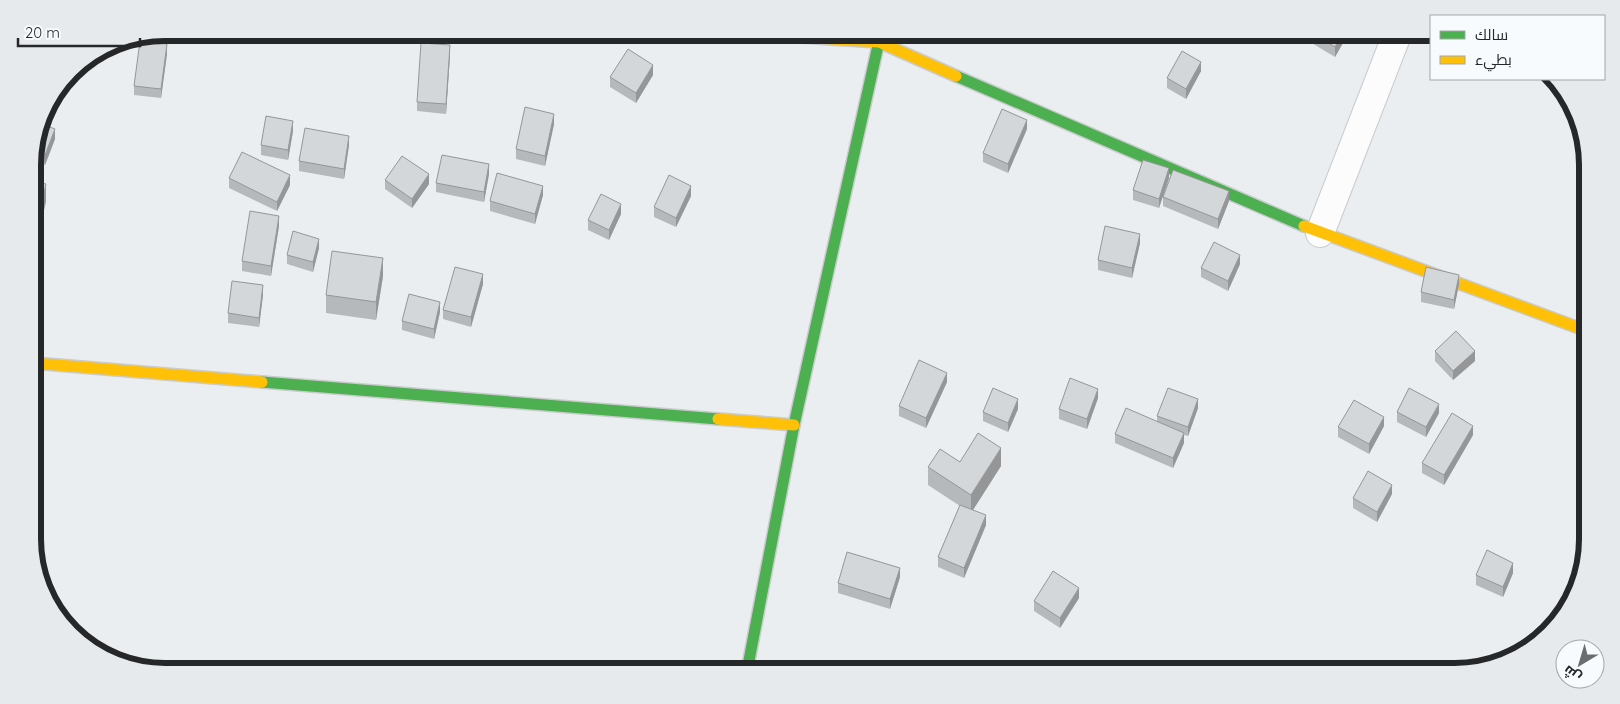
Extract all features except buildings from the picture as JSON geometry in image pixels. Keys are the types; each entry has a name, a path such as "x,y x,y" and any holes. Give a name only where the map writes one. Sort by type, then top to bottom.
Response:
{"street":[{"path":"749,663 794,425 879,41"},
{"path":"890,41 1320,234 1579,328"},
{"path":"1320,234 1395,41"},
{"path":"41,364 794,425"}],"traffic: fast":[{"path":"749,663 794,425 879,41"},
{"path":"956,76 1304,226"},
{"path":"262,382 718,419"}],"traffic: slow":[{"path":"870,41 879,42 956,76"},
{"path":"1304,226 1579,328"},
{"path":"41,364 262,382"},
{"path":"718,419 794,425"}]}
